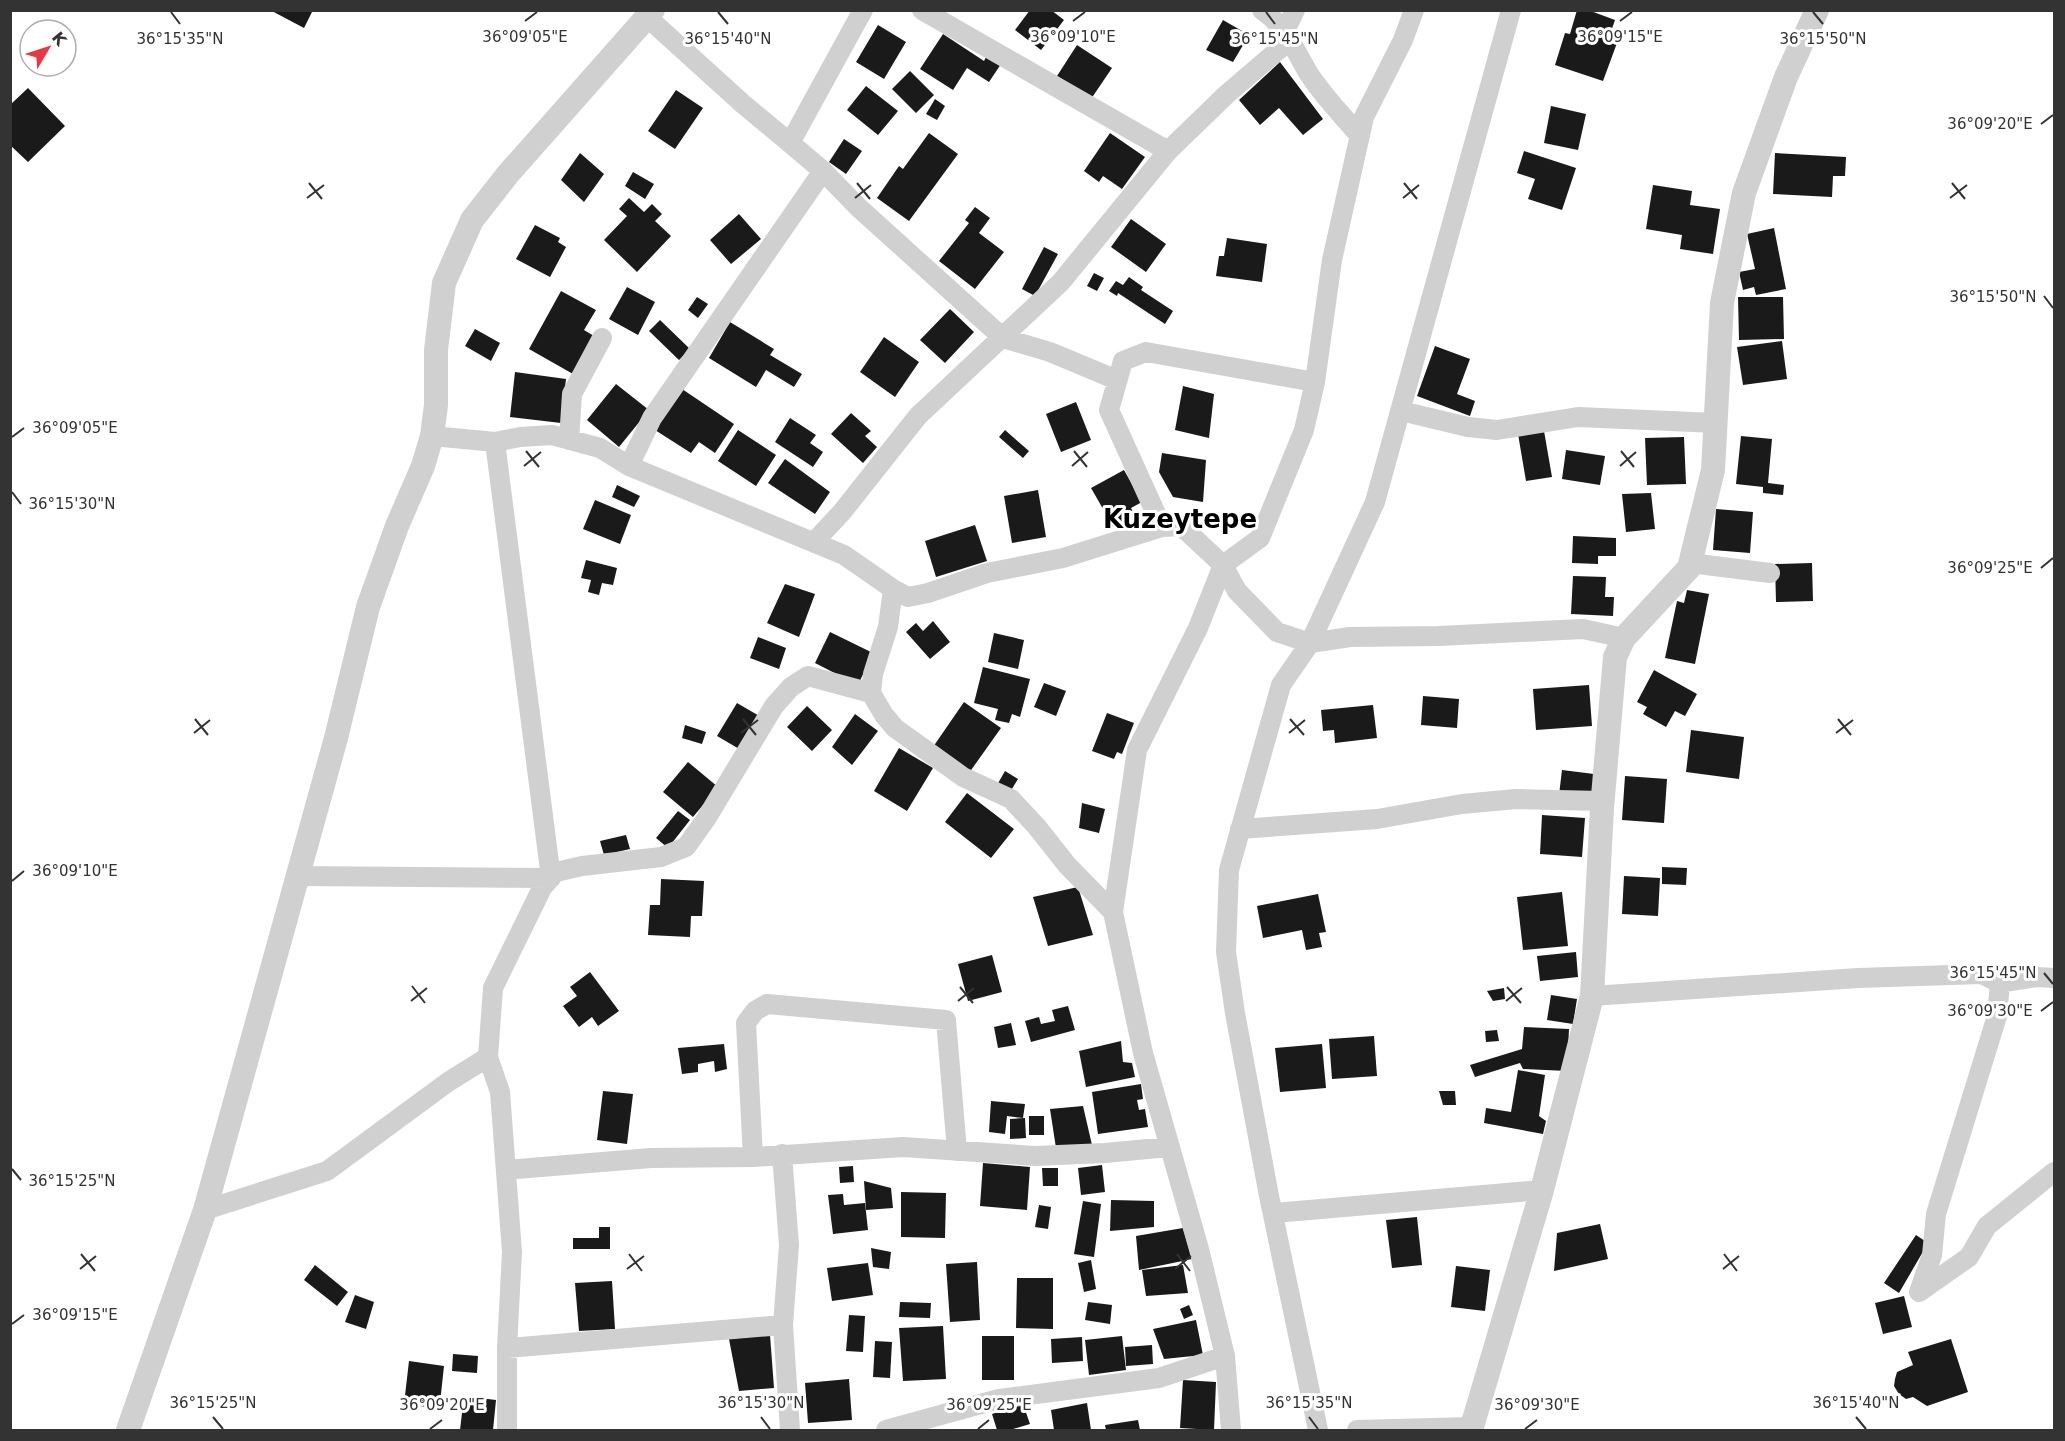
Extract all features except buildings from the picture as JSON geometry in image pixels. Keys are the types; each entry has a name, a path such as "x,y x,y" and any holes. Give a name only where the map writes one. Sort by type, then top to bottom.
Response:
{"street":[{"path":"790,143 863,10"},
{"path":"922,10 1168,151"},
{"path":"1262,10 1273,17 1288,35 1310,76 1360,136"},
{"path":"813,542 842,512 918,416 1062,282 1168,151 1288,35 1296,10"},
{"path":"1231,1431 1225,1356 1199,1249 1143,1053 1113,912 1137,750 1198,628 1223,565 1260,538 1304,430 1315,382 1332,260 1364,117 1403,40 1414,10"},
{"path":"1318,1431 1237,1024 1226,952 1229,870 1281,685 1310,643 1375,502 1511,10"},
{"path":"1357,1431 1471,1429 1542,1190 1592,996 1602,801 1615,657 1624,638 1689,568 1713,470 1722,303 1744,193 1786,77 1817,10"},
{"path":"128,1431 205,1210 336,738 368,607 397,526 423,466 432,436 436,405 436,350 444,283 472,220 508,174 650,14 743,104 824,171 858,207 1003,338 1050,352 1117,380"},
{"path":"629,466 652,418 824,171"},
{"path":"569,440 572,394 602,338"},
{"path":"1162,527 1109,410 1123,361 1146,352 1315,382"},
{"path":"1401,411 1468,427 1497,430 1578,417 1716,423"},
{"path":"432,436 495,442 520,437 552,435 600,447 629,466 844,555 893,590 908,597 928,593 987,573 1063,558 1162,527 1181,526 1223,565 1237,591 1277,632 1310,643 1350,637 1439,636 1583,629 1624,638"},
{"path":"495,442 551,878"},
{"path":"1690,563 1770,573"},
{"path":"893,590 888,627 873,674 871,693 884,715 904,734 963,777 1011,799 1067,865 1113,912"},
{"path":"507,1431 507,1348 512,1252 500,1092 488,1057 493,988 542,888 556,872 582,866 661,857 686,847 706,819 774,705 791,687 808,676 871,693"},
{"path":"1240,829 1377,819 1462,804 1516,799 1602,801"},
{"path":"298,876 551,878"},
{"path":"1592,996 1858,978 1982,974 2000,983 2037,977 2055,978"},
{"path":"2000,983 1997,1016 1936,1214 1932,1255 1919,1292 1969,1257 1987,1226 2055,1172"},
{"path":"753,1157 746,1023 755,1011 767,1004 946,1020 957,1151"},
{"path":"205,1210 327,1171 448,1082 488,1057"},
{"path":"506,1170 651,1158 753,1157 903,1147 1035,1156 1169,1147"},
{"path":"782,1154 789,1245 783,1325 790,1431"},
{"path":"1274,1213 1542,1190"},
{"path":"507,1348 783,1325"},
{"path":"886,1431 999,1399 1159,1378 1225,1356"}],"district":[{"name":"Kuzeytepe","path":"1180,519"}]}
